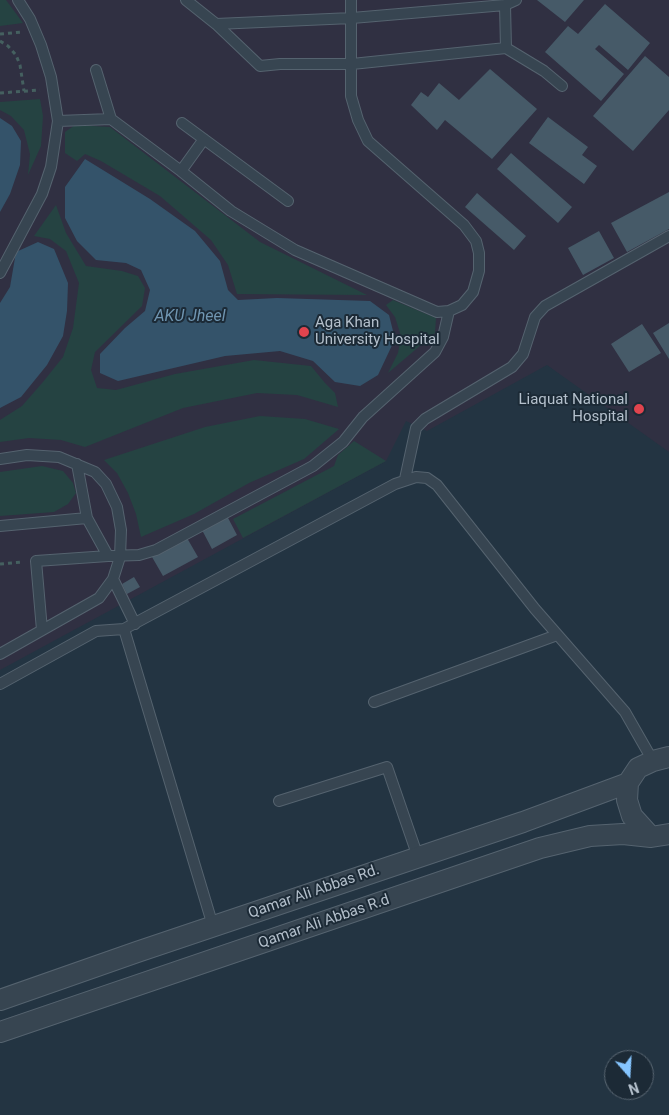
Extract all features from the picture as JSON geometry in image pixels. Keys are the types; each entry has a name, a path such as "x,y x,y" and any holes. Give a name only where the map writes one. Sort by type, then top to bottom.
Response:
{"street":[{"path":"660,836 632,816 627,800 628,783 638,768 661,759"},
{"name":"Qamar Ali Abbas Rd.","path":"0,1000 212,926 523,822 628,783"},
{"name":"Qamar Ali Abbas R.d","path":"0,1032 540,848 590,836 623,834 660,836"}],"lane":[{"path":"0,273 42,194 51,167 58,121 51,77 35,30 18,0"},
{"path":"186,0 216,24 260,66 280,64 352,64 506,48 544,71 562,86"},
{"path":"58,121 110,119 181,170 231,211 295,250 437,312 450,312 462,305 473,292 478,271 479,253 476,241 464,225 368,141 358,120 351,96 351,0"},
{"path":"216,24 352,18 505,4 516,0"},
{"path":"505,4 506,48"},
{"path":"96,70 110,119"},
{"path":"182,123 288,201"},
{"path":"181,170 204,139"},
{"path":"405,479 416,428 425,419 512,367 523,354 535,318 544,306 669,236"},
{"path":"42,630 36,561 108,556 120,557 139,555 156,550 313,466 343,442 363,417 435,352 443,337 450,312"},
{"path":"0,459 27,455 59,457 95,472 106,484 117,507 120,530 120,557 113,579 99,598 0,654"},
{"path":"77,464 87,518 108,556"},
{"path":"0,684 96,632 124,630 405,479 427,478 437,485 558,634 625,712 661,759"},
{"path":"0,526 87,518"},
{"path":"113,579 135,624"},
{"path":"124,630 212,926"},
{"path":"374,702 558,634"},
{"path":"279,801 387,767 418,857"}],"path":[{"path":"0,34 35,30"},
{"path":"0,41 8,46 16,55 20,65 24,91"},
{"path":"0,93 53,89"},
{"path":"0,564 36,561"}],"shaded area":[{"name":"Aga Khan University Hospital","path":"0,0 669,0 669,452 547,365 427,431 406,421 386,461 0,670"}],"green space":[{"path":"0,0 6,0 23,23 0,26"},
{"path":"40,99 43,116 41,146 28,175 30,154 24,130 11,116 0,110 0,102"},
{"path":"75,125 110,127 260,242 367,295 237,294 228,265 211,240 160,196 101,161 85,154 77,161 65,153 65,132"},
{"path":"56,205 66,233 86,266 122,271 138,276 145,288 142,306 95,352 91,370 97,388 116,390 175,374 254,360 311,366 335,393 338,407 297,395 257,393 183,408 85,447 61,440 29,438 0,442 0,420 22,406 63,357 73,328 79,283 66,251 50,239 34,236"},
{"path":"393,300 436,318 435,333 388,373 398,353 401,336 395,317 386,305"},
{"path":"260,416 305,419 339,429 304,459 249,483 194,514 141,537 136,514 128,493 117,473 104,460 205,427"},
{"path":"354,441 386,461 243,538 233,519 334,466 338,455"},
{"path":"42,466 63,471 73,483 76,493 68,504 54,512 0,516 0,472"}],"water":[{"path":"0,118 12,126 21,141 20,165 10,194 0,212"},
{"name":"AKU Jheel","path":"85,159 150,199 195,231 220,261 228,290 238,300 277,298 370,301 389,315 395,339 378,375 360,386 335,382 313,361 280,351 225,356 118,381 100,373 100,354 125,328 145,311 150,290 141,270 126,263 96,260 77,241 65,218 65,187"},
{"path":"38,242 54,249 68,283 67,311 63,336 47,365 21,397 0,408 0,303 10,287 16,252"}],"building":[{"path":"537,0 584,0 565,22"},
{"path":"605,4 650,43 628,70 599,45 595,49 624,74 601,101 545,52 568,26 578,34"},
{"path":"645,56 669,77 669,110 633,151 593,116"},
{"path":"490,69 537,109 492,159 445,120 437,130 411,105 421,92 428,97 439,83 459,100"},
{"path":"548,117 588,147 582,155 597,166 584,184 529,143"},
{"path":"511,153 572,207 558,223 497,169"},
{"path":"669,192 669,229 627,252 611,223"},
{"path":"477,193 526,236 514,250 465,207"},
{"path":"599,231 614,258 583,275 568,248"},
{"path":"669,323 669,359 653,333"},
{"path":"642,324 661,353 629,372 611,344"},
{"path":"227,516 237,535 212,549 202,530"},
{"path":"187,538 198,557 163,576 152,557"},
{"path":"134,577 140,587 127,594 122,584"}],"place":[{"name":"Aga Khan University Hospital","path":"304,332"},
{"name":"Liaquat National Hospital","path":"639,409"}]}
